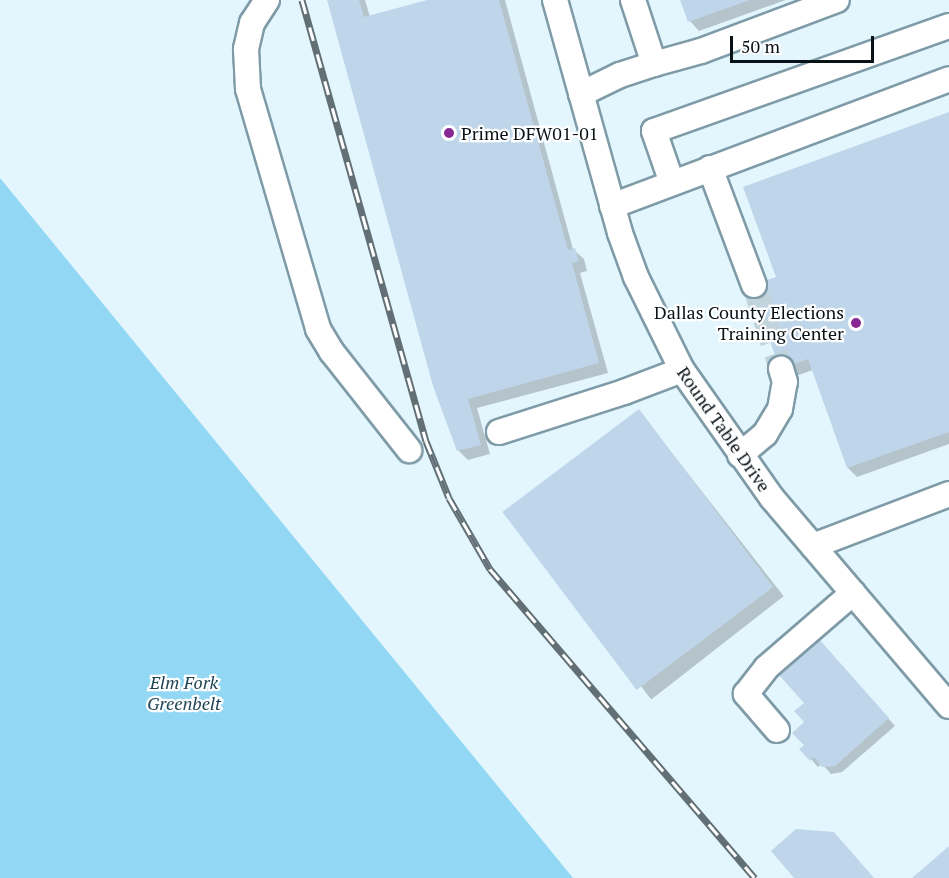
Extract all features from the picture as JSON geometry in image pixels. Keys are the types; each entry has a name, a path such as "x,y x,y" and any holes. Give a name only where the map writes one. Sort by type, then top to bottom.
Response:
{"street":[{"path":"267,0 252,23 246,49 248,89 318,329 332,352 409,450"},
{"name":"Round Table Drive","path":"555,0 612,206 636,277 682,370 740,455 813,546 947,700"},
{"path":"633,0 654,63"},
{"path":"581,94 620,75 700,51 837,0"},
{"path":"672,183 654,131 949,26"},
{"path":"612,206 949,79"},
{"path":"710,168 753,285"},
{"path":"740,455 765,434 780,409 785,382 781,369"},
{"path":"499,432 624,392 682,370"},
{"path":"813,546 949,494"},
{"path":"777,730 746,694 766,668 853,593"}],"green space":[{"name":"Elm Fork Greenbelt","path":"0,178 573,878 0,878"}],"building":[{"name":"Prime DFW01-01","path":"327,0 359,0 364,17 427,0 499,0 568,250 575,248 579,261 572,263 599,363 468,399 481,445 457,451 433,386"},
{"path":"680,0 750,0 688,22"},
{"name":"Dallas County Elections Training Center","path":"949,112 949,432 847,468 808,359 780,369 750,286 776,277 743,187"},
{"path":"639,409 773,587 637,690 502,512"},
{"path":"819,639 889,718 835,766 822,767 814,757 810,761 799,749 804,745 792,733 804,722 794,711 804,703 779,675"},
{"path":"796,829 834,832 874,878 794,878 771,851"},
{"path":"949,846 949,878 912,878"}],"tunnel":[{"path":"754,285 781,369"}],"railway":[{"path":"302,0 426,441 449,498 490,569 755,878"}],"place":[{"name":"Prime DFW01-01","path":"449,133"},
{"name":"Dallas County Elections Training Center","path":"856,323"}]}
